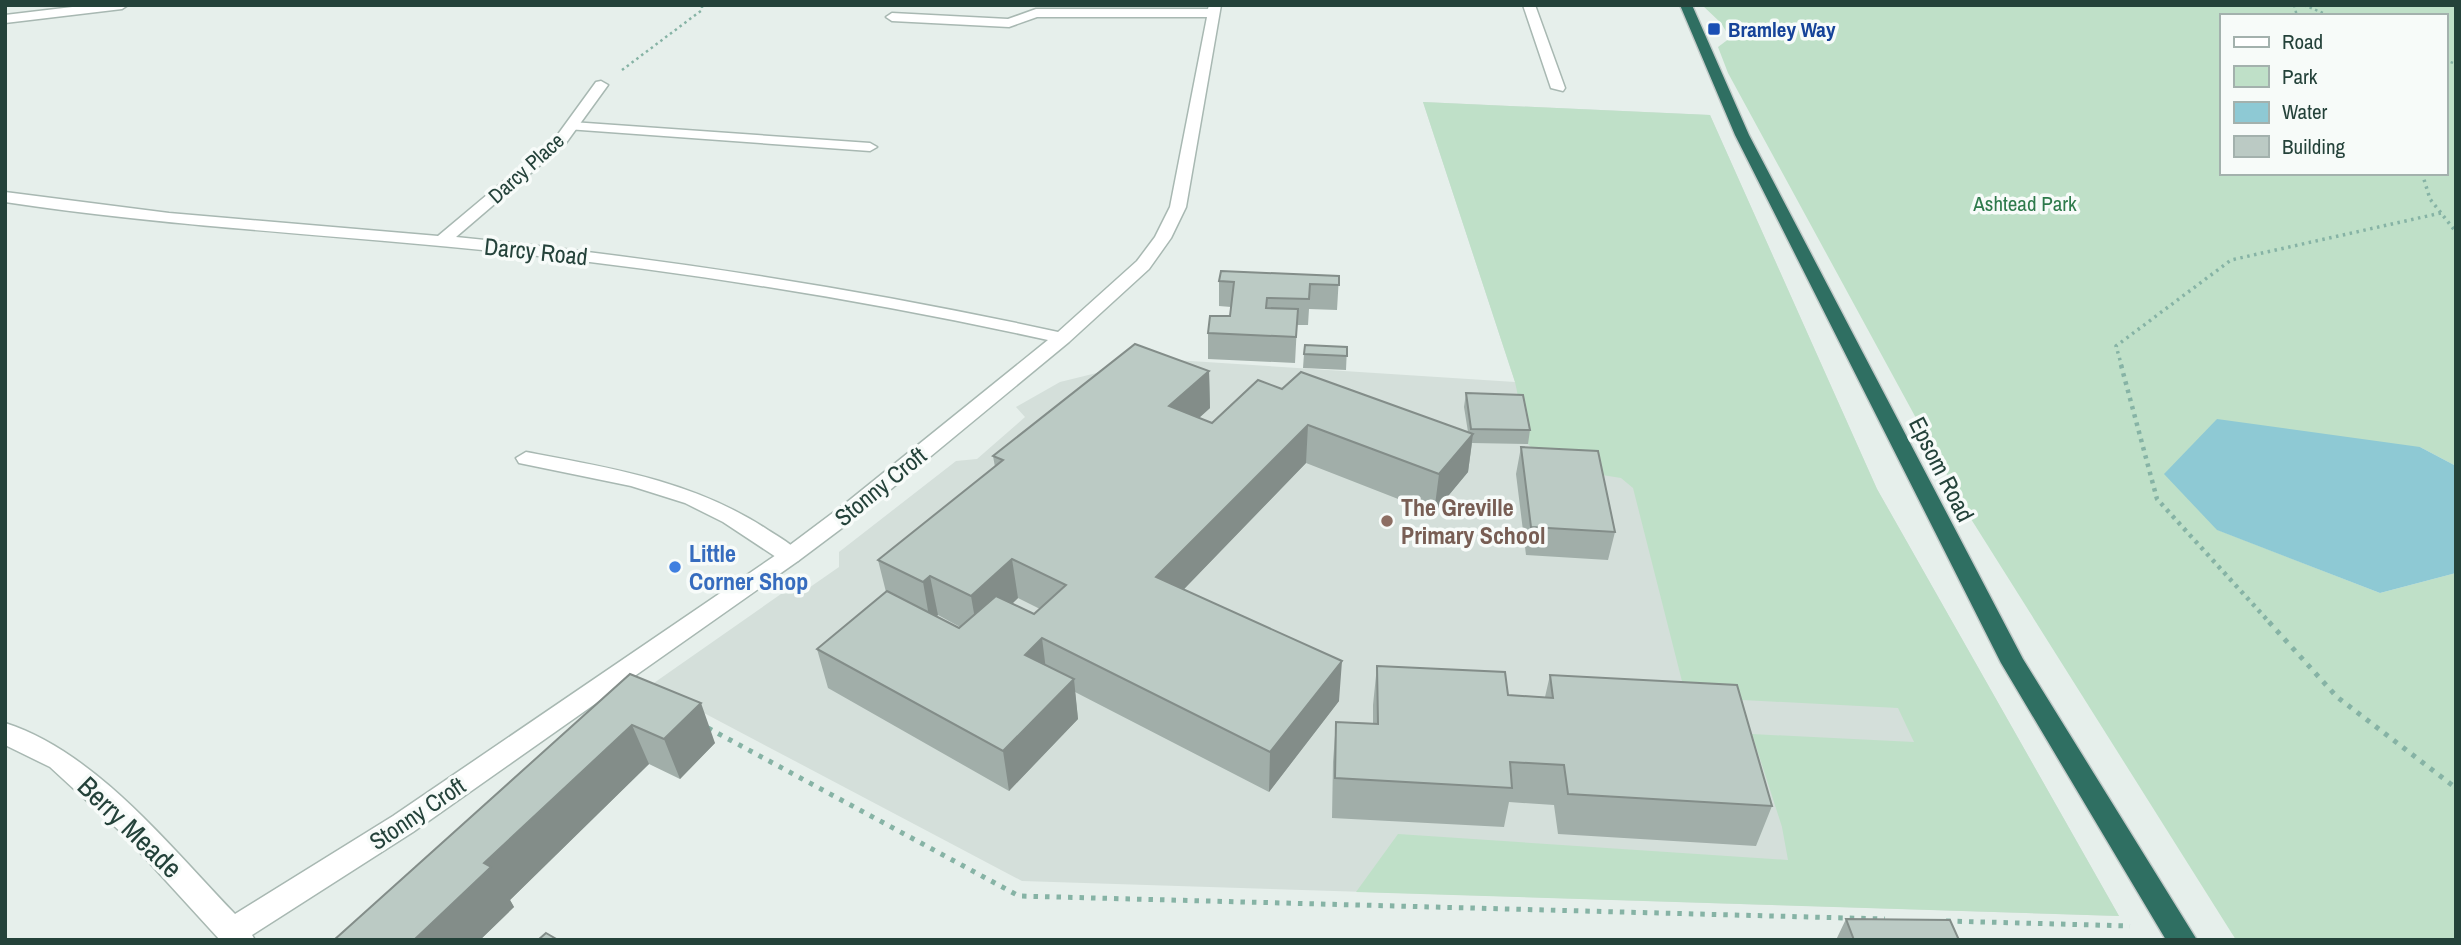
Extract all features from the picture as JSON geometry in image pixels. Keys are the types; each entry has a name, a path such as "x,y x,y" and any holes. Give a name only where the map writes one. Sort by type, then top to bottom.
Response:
{"highway":[{"name":"Epsom Road","path":"1686,5 1742,135 2013,663 2178,934"}],"street":[{"path":"5,19 122,5"},
{"path":"1530,5 1558,88"},
{"path":"892,17 1009,23 1036,13 1215,9"},
{"name":"Stonny Croft","path":"237,935 403,824 854,508 1062,338 1143,265 1163,238 1178,207 1215,9"},
{"name":"Darcy Place","path":"442,241 561,141 601,85"},
{"path":"572,126 870,147"},
{"name":"Darcy Road","path":"5,197 91,211 442,241 656,264 802,286 1062,338"},
{"path":"526,457 638,482 693,498 745,524 790,555"},
{"name":"Berry Meade","path":"5,733 59,760 135,828 237,935"}],"path":[{"path":"601,85 702,10 702,5"},
{"path":"2304,5 2325,14"},
{"path":"2423,175 2430,199 2456,232"},
{"path":"2441,213 2231,260 2116,346 2157,499 2337,697 2456,788"},
{"path":"695,721 1019,895 1894,919"},
{"path":"1936,920 2178,934"}],"shaded area":[{"name":"The Greville Primary School","path":"1423,102 1710,115 1877,489 2119,916 1022,881 651,685 781,594 803,592 839,567 839,552 956,461 977,459 1025,417 1016,407 1060,382 1121,367 1175,360 1515,382"}],"green space":[{"name":"Ashtead Park","path":"1702,5 2456,5 2456,466 2420,447 2218,530 2380,593 2456,573 2456,940 2236,940 1971,519 1728,73 1718,47 1730,38 1721,23"},
{"path":"1423,102 1710,115 1877,489 2119,916 1356,892 1398,834 1788,860 1782,827 1752,734 1914,742 1898,708 1686,697 1633,488 1621,478 1552,467 1528,444 1515,382"}],"water":[{"path":"2217,419 2420,447 2456,466 2456,573 2380,593 2217,530 2164,474"}],"building":[{"path":"1221,271 1339,276 1339,285 1310,284 1309,299 1267,298 1266,308 1298,309 1296,337 1208,333 1210,316 1230,316 1234,282 1219,281"},
{"path":"1135,344 1209,371 1169,406 1212,423 1258,380 1282,389 1301,372 1473,434 1439,474 1308,425 1156,577 1342,661 1270,752 1042,638 1025,655 1074,679 1003,751 817,649 887,591 959,628 996,596 1034,614 1066,585 1012,559 971,596 930,576 923,582 878,560 1003,460 993,456"},
{"path":"1305,345 1347,347 1347,356 1304,354"},
{"path":"1466,393 1523,395 1530,430 1471,429"},
{"path":"1521,447 1598,451 1615,532 1531,527"},
{"path":"1377,666 1505,672 1508,695 1553,698 1550,675 1737,685 1772,806 1568,794 1564,765 1510,762 1512,788 1335,778 1336,722 1378,724"},
{"path":"630,674 701,703 664,739 632,725 484,863 491,867 414,940 334,940"},
{"path":"1846,919 1950,920 1959,940 1854,940"},
{"path":"546,933 558,940 538,940"}],"place":[{"name":"Bramley Way","path":"1714,29"},
{"name":"The Greville Primary School","path":"1387,521"},
{"name":"Little Corner Shop","path":"675,567"}]}
